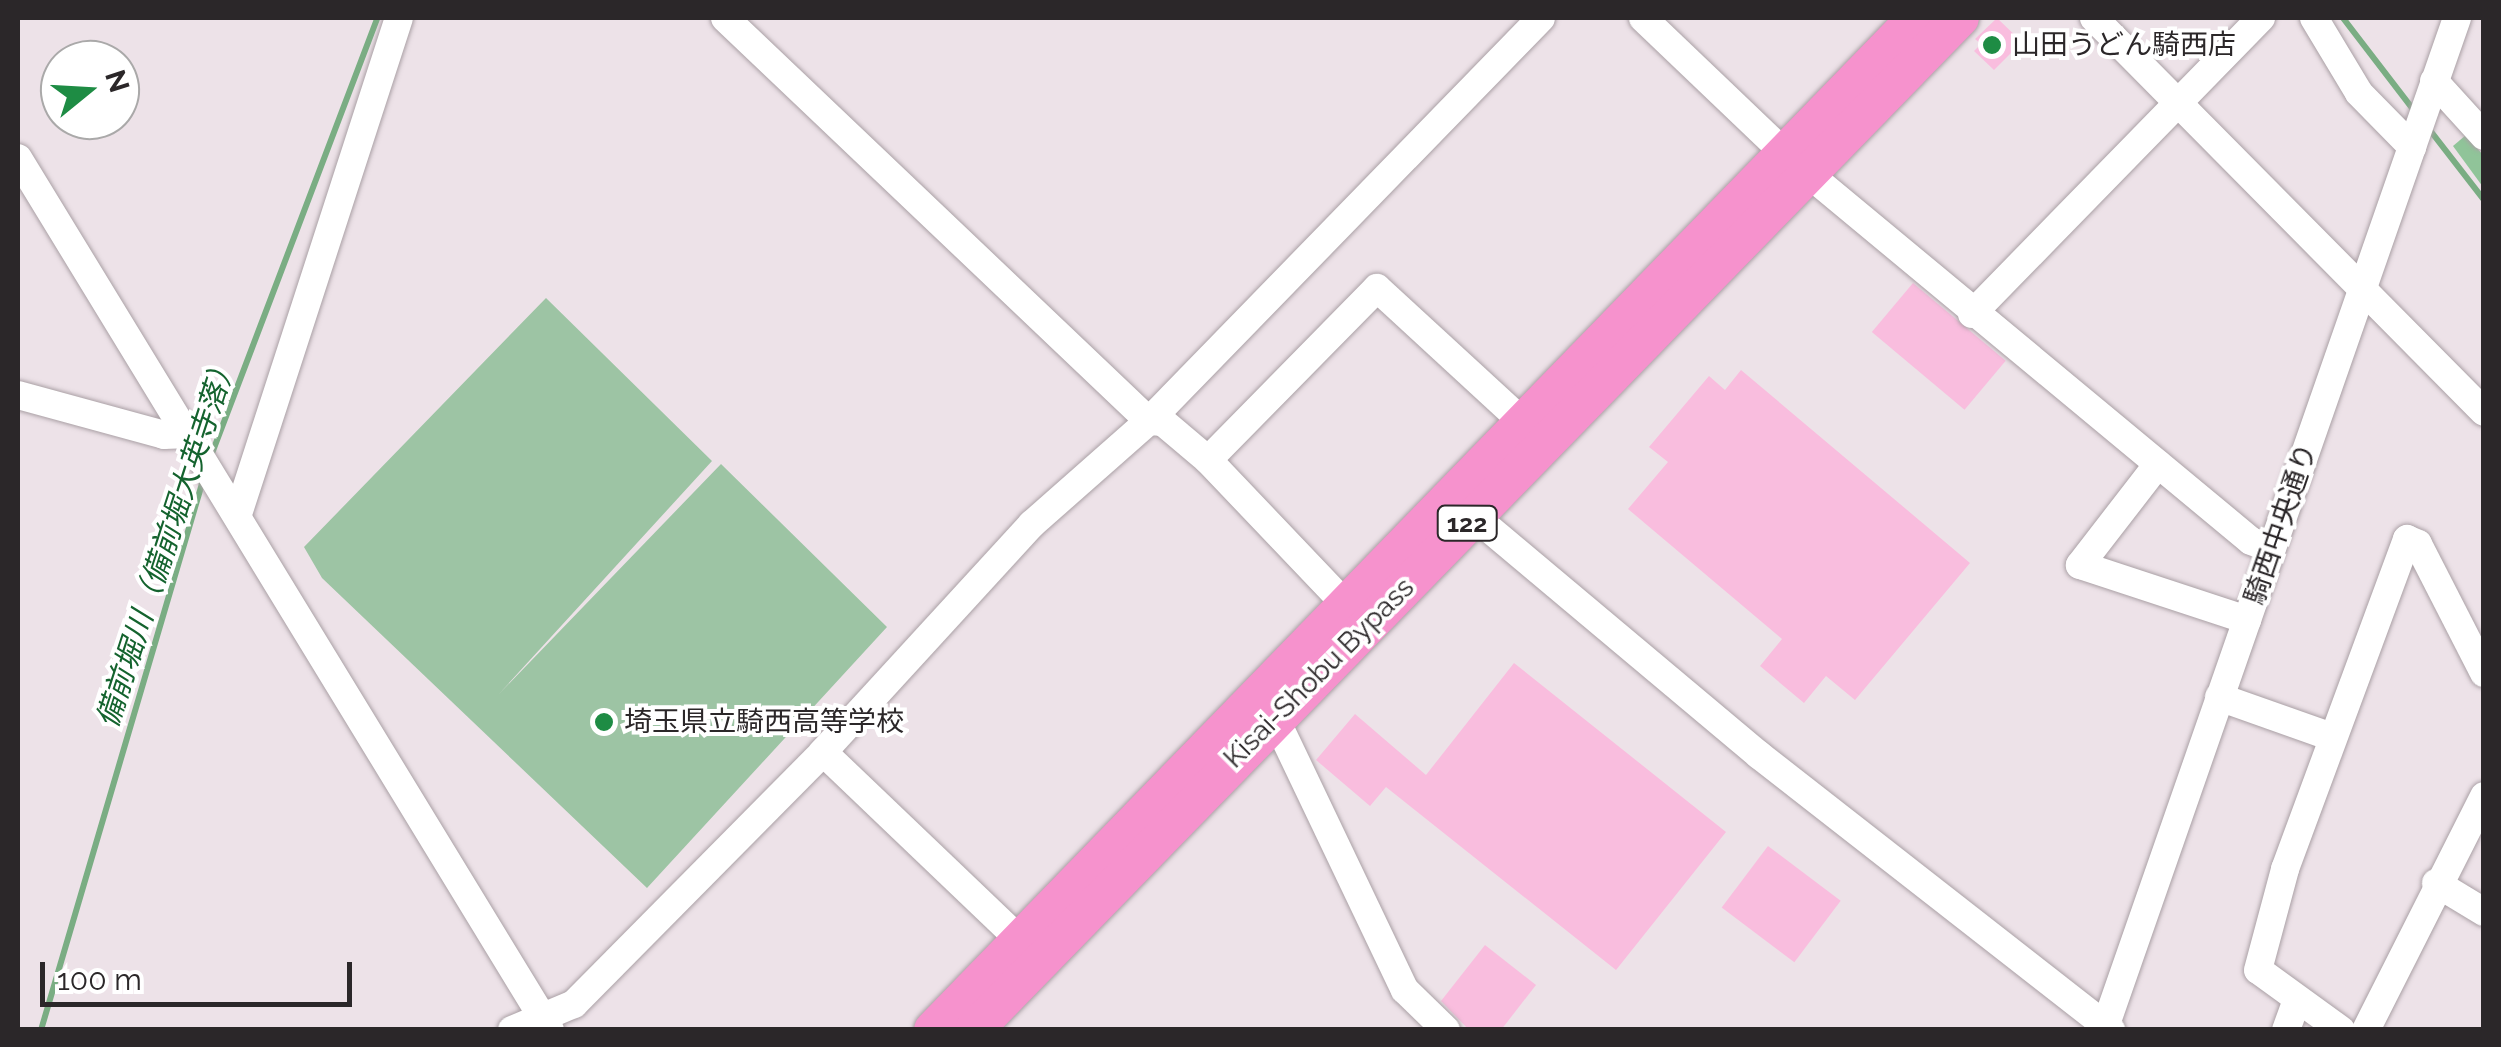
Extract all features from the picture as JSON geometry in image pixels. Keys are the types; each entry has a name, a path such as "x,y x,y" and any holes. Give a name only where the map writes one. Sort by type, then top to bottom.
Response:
{"highway":[{"name":"Kisai-Shobu Bypass","path":"974,1030 1275,718 1463,506 1794,162 1916,18"},
{"name":"Kisai-Shobu Bypass","path":"933,1030 1338,597 1463,506 1524,423 1794,162 1960,18"}],"street":[{"path":"235,509 399,18"},
{"path":"725,18 1149,421 1164,422 1208,460 1338,597"},
{"path":"512,1030 547,1023 574,1004 823,752 1032,524 1149,421 1542,18"},
{"path":"1642,18 1794,162 1972,314 2251,541 2272,549"},
{"path":"2094,18 2484,412"},
{"path":"1972,314 2261,18"},
{"path":"2314,18 2359,93 2414,140"},
{"name":"騎西中央通り","path":"2107,1028 2457,18"},
{"path":"2430,93 2484,136"},
{"path":"18,158 547,1023"},
{"path":"1208,460 1376,288 1524,423"},
{"path":"18,395 164,435 189,434"},
{"path":"2158,464 2080,565 2247,620"},
{"path":"1463,506 1744,744 2107,1028"},
{"path":"2341,1030 2291,1016 2258,970 2332,738 2407,538 2418,544 2475,637 2484,673"},
{"path":"2219,698 2332,738"},
{"path":"1275,718 1331,846 1405,990 1427,1024"},
{"path":"823,752 1019,939"},
{"path":"2366,1030 2436,884 2484,796"},
{"path":"2436,884 2484,912"}],"green space":[{"path":"2466,135 2483,155 2483,187 2453,146"},
{"path":"546,298 712,461 498,695 721,464 887,627 647,888 322,578 304,547"}],"building":[{"path":"1997,18 2022,42 1994,70 1974,51 1981,44 1975,39"},
{"path":"1913,283 2006,361 1965,410 1872,332"},
{"path":"1741,370 1970,563 1855,700 1826,676 1804,703 1760,666 1782,639 1628,509 1668,462 1649,447 1709,376 1725,390"},
{"path":"1514,663 1726,832 1616,970 1386,787 1370,806 1316,760 1355,714 1426,775"},
{"path":"1768,846 1841,901 1794,962 1722,907"},
{"path":"1485,945 1536,985 1501,1030 1469,1030 1441,1001"}],"waterway":[{"name":"備前堀川（備前堀大英寺落）","path":"211,456 377,18"},
{"path":"2343,18 2415,112"},
{"path":"2429,129 2484,200"},
{"name":"備前堀川（備前堀大英寺落）","path":"41,1030 204,477"}],"place":[{"name":"山田うどん騎西店","path":"1992,45"},
{"name":"埼玉県立騎西高等学校","path":"604,722"}]}
